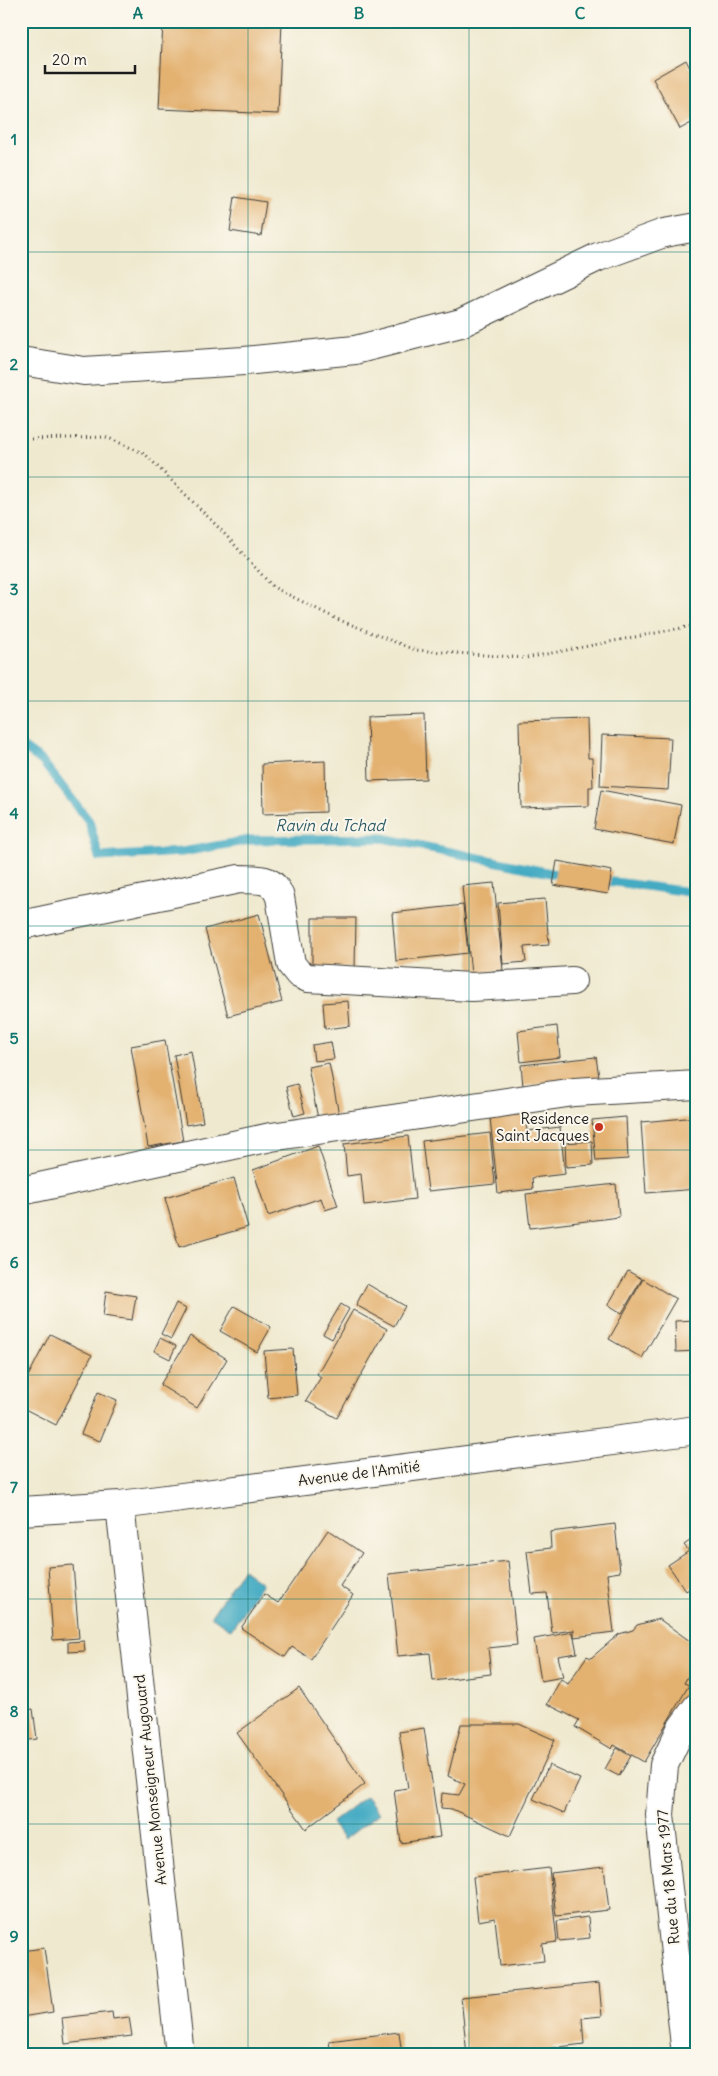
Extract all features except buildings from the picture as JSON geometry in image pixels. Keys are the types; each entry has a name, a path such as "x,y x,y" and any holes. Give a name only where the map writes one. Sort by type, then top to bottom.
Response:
{"street":[{"path":"21,361 84,370 244,361 355,350 461,323 598,257 664,233 697,227"},
{"path":"21,926 238,879 267,881 276,887 280,897 291,964 299,974 308,978 472,987 572,981"},
{"path":"21,1191 271,1137 574,1092 697,1085"},
{"name":"Avenue de l'Amitié","path":"21,1511 120,1505 697,1430"},
{"name":"Avenue Monseigneur Augouard","path":"120,1505 180,2055"},
{"name":"Rue du 18 Mars 1977","path":"686,2055 660,1815 664,1765 681,1729 697,1707"}],"path":[{"path":"31,439 106,437 145,454 273,587 337,619 415,650 526,658 697,625"}],"water":[{"path":"243,1569 262,1583 231,1630 211,1616"},
{"path":"366,1796 379,1813 344,1840 331,1823"}],"waterway":[{"name":"Ravin du Tchad","path":"21,746 42,761 89,821 99,857 182,852 250,840 383,838 565,876"},
{"name":"Ravin du Tchad","path":"600,880 697,893"}],"place":[{"name":"Residence Saint Jacques","path":"599,1127"}]}
